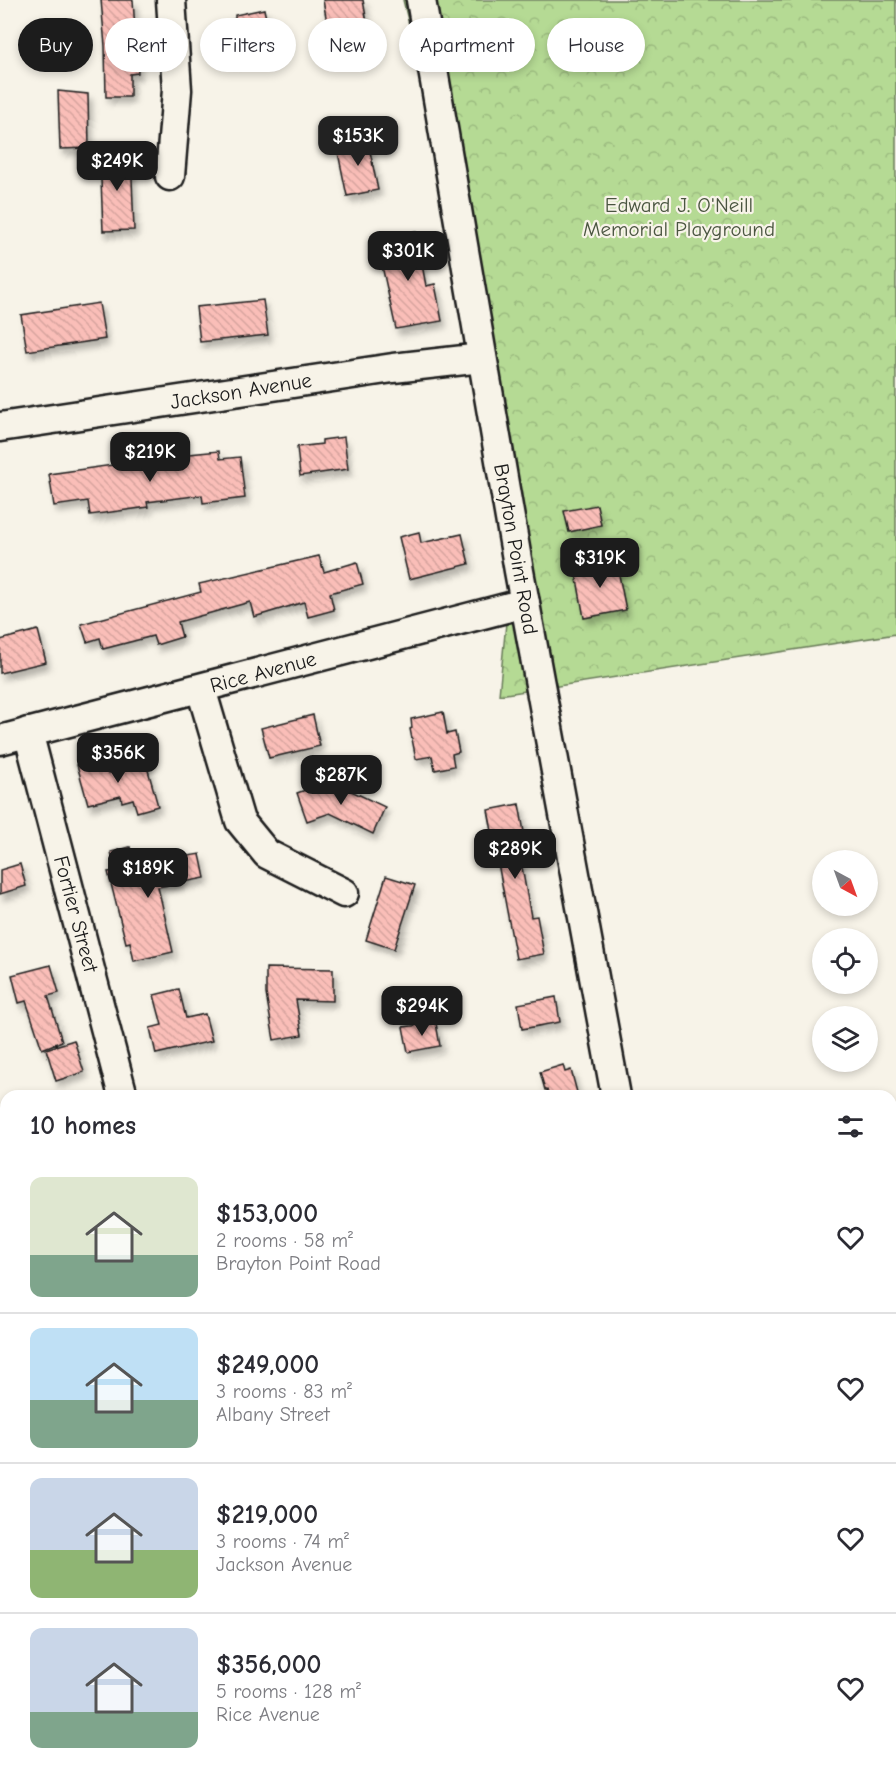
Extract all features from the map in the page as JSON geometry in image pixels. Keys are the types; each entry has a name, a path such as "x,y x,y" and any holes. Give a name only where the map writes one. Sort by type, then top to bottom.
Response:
{"street":[{"path":"170,176 177,90 171,0"},
{"name":"Brayton Point Road","path":"421,0 525,603 615,1090"},
{"name":"Jackson Avenue","path":"0,427 393,368 482,358"},
{"name":"Rice Avenue","path":"0,740 525,603"},
{"path":"201,688 240,820 267,854 345,893"},
{"name":"Fortier Street","path":"28,732 121,1090"}],"green space":[{"name":"Edward J. O'Neill Memorial Playground","path":"403,0 896,0 896,634 499,695 516,520 477,300 421,72 535,72 535,18 407,18"}],"building":[{"path":"101,0 133,0 134,18 105,18 105,46"},
{"path":"323,0 363,0 366,18 326,18"},
{"path":"264,9 266,18 235,18 235,15"},
{"path":"106,72 138,72 130,74 130,97 106,97"},
{"path":"58,91 88,94 89,148 60,149"},
{"path":"367,137 378,190 347,196 338,153 345,152 343,142"},
{"path":"131,153 134,230 103,231 100,154"},
{"path":"416,232 426,286 435,284 442,321 396,329 376,239"},
{"path":"263,300 268,335 200,342 196,307"},
{"path":"99,303 105,339 27,351 21,315"},
{"path":"344,437 348,469 300,476 297,447 322,444 322,440"},
{"path":"219,451 220,459 240,457 245,498 203,503 202,495 147,502 148,507 90,515 88,501 54,506 49,474 127,463 127,467 180,461 179,455"},
{"path":"597,505 601,525 569,532 564,511"},
{"path":"419,532 421,543 462,534 469,564 409,579 399,537"},
{"path":"319,556 324,572 357,562 363,584 330,593 334,610 308,617 304,602 254,617 250,602 178,622 182,637 156,645 153,636 103,649 100,638 87,642 81,624 201,592 199,584"},
{"path":"616,560 626,610 584,618 575,568"},
{"path":"38,630 46,662 0,673 0,640"},
{"path":"443,712 447,734 455,732 459,752 452,754 454,766 435,770 432,756 416,759 410,729 412,728 411,719"},
{"path":"313,715 320,746 269,758 261,728"},
{"path":"106,758 109,773 146,763 158,806 137,812 133,799 122,802 121,796 88,804 77,765"},
{"path":"325,783 345,788 385,807 373,834 330,813 307,821 297,793"},
{"path":"519,804 528,854 520,856 531,917 537,916 544,954 516,959 488,810"},
{"path":"130,847 135,865 200,854 205,878 158,887 173,952 134,961 130,942 126,943 108,872 116,871 111,852"},
{"path":"20,864 26,886 0,894 0,870"},
{"path":"386,876 415,885 394,949 366,940"},
{"path":"51,965 59,993 48,996 62,1041 42,1049 26,1001 19,1003 12,975"},
{"path":"266,968 333,969 333,1001 296,1000 302,1035 274,1040 266,994"},
{"path":"179,989 186,1018 205,1014 212,1041 156,1054 150,1028 162,1025 154,995"},
{"path":"556,997 560,1022 522,1029 518,1004"},
{"path":"436,1023 440,1046 408,1052 403,1027"},
{"path":"74,1040 84,1072 56,1081 46,1049"},
{"path":"563,1065 565,1072 571,1070 576,1090 545,1090 540,1072"}]}
